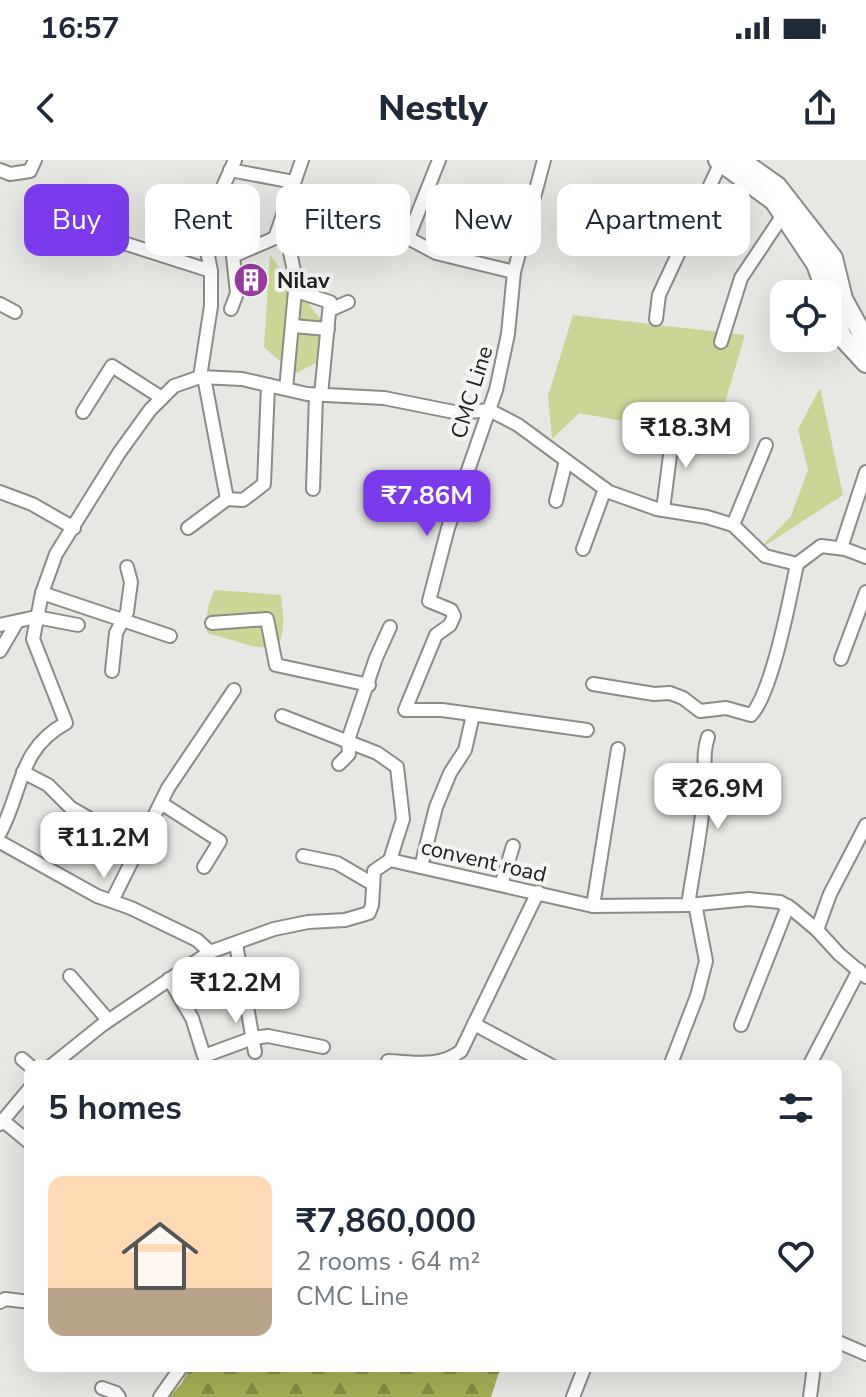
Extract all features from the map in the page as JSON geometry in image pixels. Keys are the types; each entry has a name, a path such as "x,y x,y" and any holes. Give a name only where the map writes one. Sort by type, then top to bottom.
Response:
{"main road":[{"path":"726,161 774,201 816,264 822,280"},
{"path":"726,161 777,186 833,258 843,299 866,341"},
{"path":"842,337 866,363"}],"street":[{"path":"0,170 10,174 30,171 35,160"},
{"path":"227,499 202,377 211,306 211,271 205,241 214,207 233,165 294,182 302,160"},
{"path":"410,233 439,160"},
{"name":"CMC Line","path":"544,160 514,272 508,334 489,410 453,514 429,601 451,610 454,616 450,625 436,635 405,710 442,710 587,730"},
{"path":"656,319 659,295 726,161"},
{"path":"721,342 741,278 783,215"},
{"path":"410,239 436,253 514,272"},
{"path":"231,309 237,293 233,256 276,240"},
{"path":"129,245 211,271"},
{"path":"286,389 296,291 296,280 287,256"},
{"path":"296,291 330,302 318,395 313,489"},
{"path":"330,310 348,302"},
{"path":"0,304 15,312"},
{"path":"293,326 328,329"},
{"path":"83,412 112,366 162,398"},
{"path":"0,833 32,753 47,734 66,723 33,639 42,593 56,554 119,453 150,410 174,386 202,377 242,379 318,395 384,398 459,413 489,410 518,425 605,489 626,500 733,525 765,556 797,564"},
{"path":"188,528 227,499 243,500 264,484 268,385"},
{"path":"663,510 670,455 682,424"},
{"path":"733,525 766,445"},
{"path":"556,501 566,461"},
{"path":"841,548 866,472"},
{"path":"583,549 605,489"},
{"path":"0,492 32,504 74,528"},
{"path":"593,684 654,694 670,693 683,698 700,711 726,708 751,715 761,703 786,617 797,564 821,546 841,548 866,557"},
{"path":"112,671 116,633 123,620 131,582 127,567"},
{"path":"841,659 866,592"},
{"path":"42,593 170,636"},
{"path":"0,625 36,617 78,625"},
{"path":"212,623 267,619 276,665 369,685"},
{"path":"0,651 17,622"},
{"path":"339,764 349,754 348,740 390,627"},
{"path":"112,901 161,803 234,690"},
{"path":"421,867 436,807 450,773 465,750 473,715"},
{"path":"282,716 348,740 377,753 397,767 403,819 390,860"},
{"path":"672,1060 700,988 706,961 691,904 708,737"},
{"path":"593,906 618,749"},
{"path":"23,772 48,785 71,808 111,831"},
{"path":"161,803 220,841 204,867"},
{"path":"817,930 830,894 866,825"},
{"path":"0,842 97,896 197,940 210,952"},
{"path":"501,885 513,846"},
{"path":"303,856 337,863 373,884"},
{"name":"convent road","path":"58,1060 108,1020 210,952 274,929 361,917 369,913 374,871 390,860 593,906 766,899 788,906"},
{"path":"452,1060 461,1051 538,892"},
{"path":"741,1025 788,906 863,974 813,1060"},
{"path":"236,944 255,1052"},
{"path":"70,976 108,1020"},
{"path":"169,979 192,1018 204,1056 253,1038 268,1036 323,1047"},
{"path":"474,1024 541,1060"},
{"path":"24,1095 1,1122 24,1139"},
{"path":"0,1302 5,1299 24,1301"},
{"path":"842,1344 866,1354"},
{"path":"160,1397 178,1372"},
{"path":"573,1397 583,1372"},
{"path":"810,1397 813,1372"},
{"path":"102,1388 119,1397"}],"green space":[{"path":"270,255 329,330 332,355 294,374 264,347"},
{"path":"573,315 745,335 711,449 645,425 579,413 552,439 548,396"},
{"path":"820,388 843,495 758,550 791,516 808,470 798,429"},
{"path":"215,590 281,595 283,630 276,649 252,646 207,633 208,611"},
{"path":"188,1372 499,1372 491,1397 169,1397"}],"place":[{"name":"Nilav","path":"251,280"}]}
